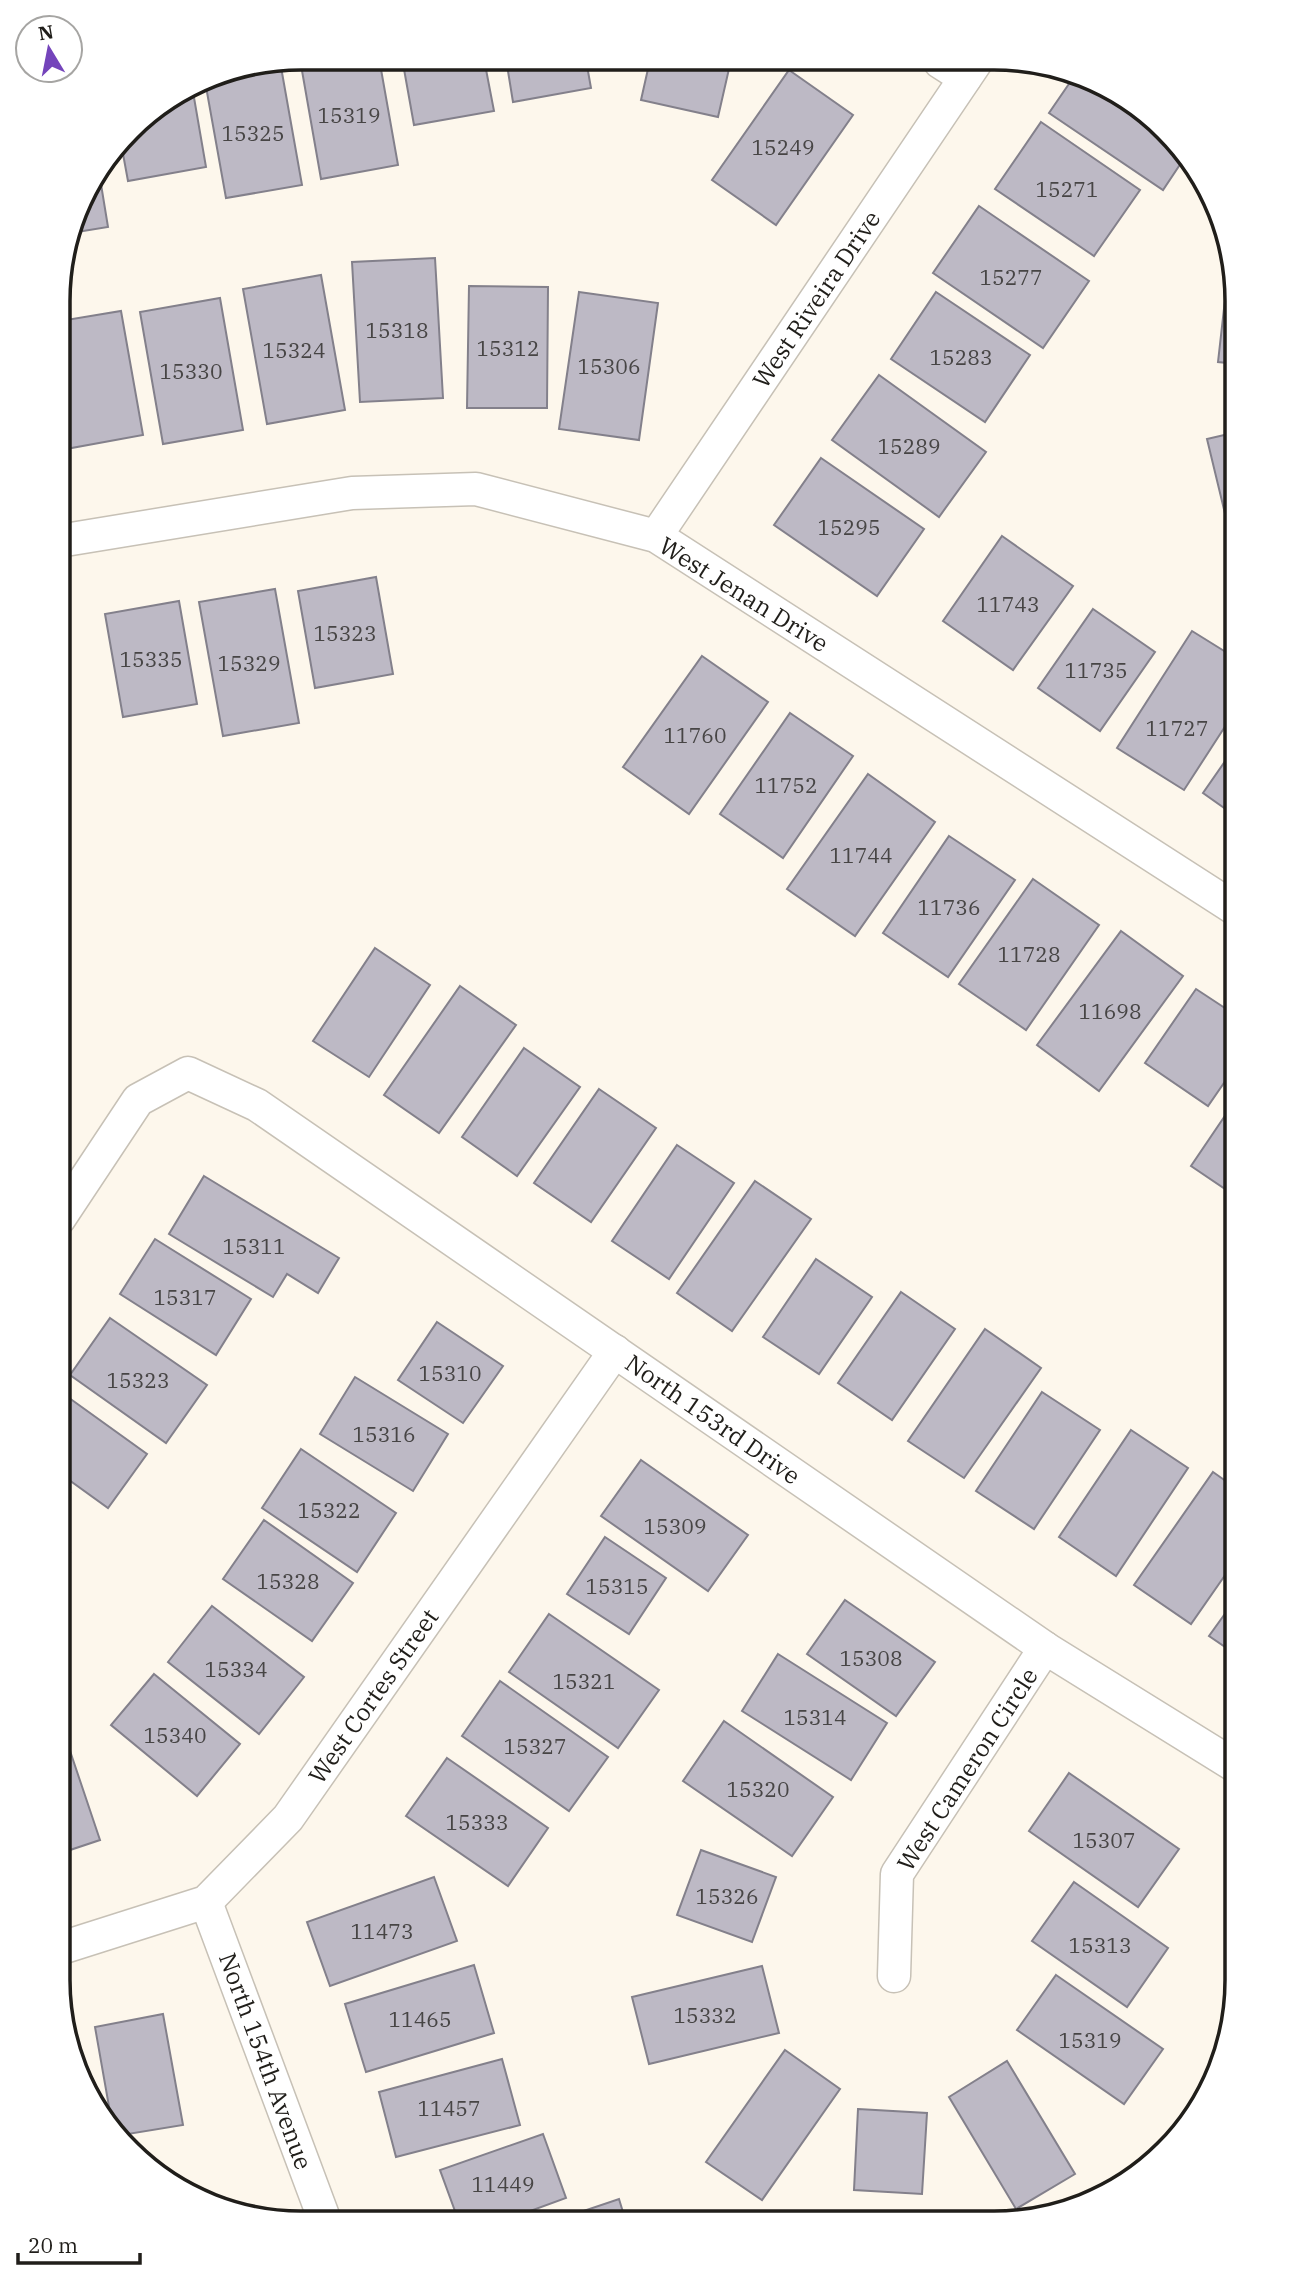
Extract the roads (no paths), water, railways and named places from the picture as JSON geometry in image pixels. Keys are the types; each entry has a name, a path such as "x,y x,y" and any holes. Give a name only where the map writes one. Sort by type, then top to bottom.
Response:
{"street":[{"name":"West Riveira Drive","path":"656,536 959,70"},
{"name":"West Jenan Drive","path":"70,539 352,493 476,489 656,536 1225,902"},
{"name":"North 153rd Drive","path":"70,1202 138,1100 188,1073 257,1105 1045,1648 1225,1760"},
{"name":"West Cortes Street","path":"70,1945 206,1902 288,1818 615,1351"},
{"name":"West Cameron Circle","path":"894,1976 897,1874 1045,1648"},
{"name":"North 154th Avenue","path":"206,1902 321,2211"}]}
